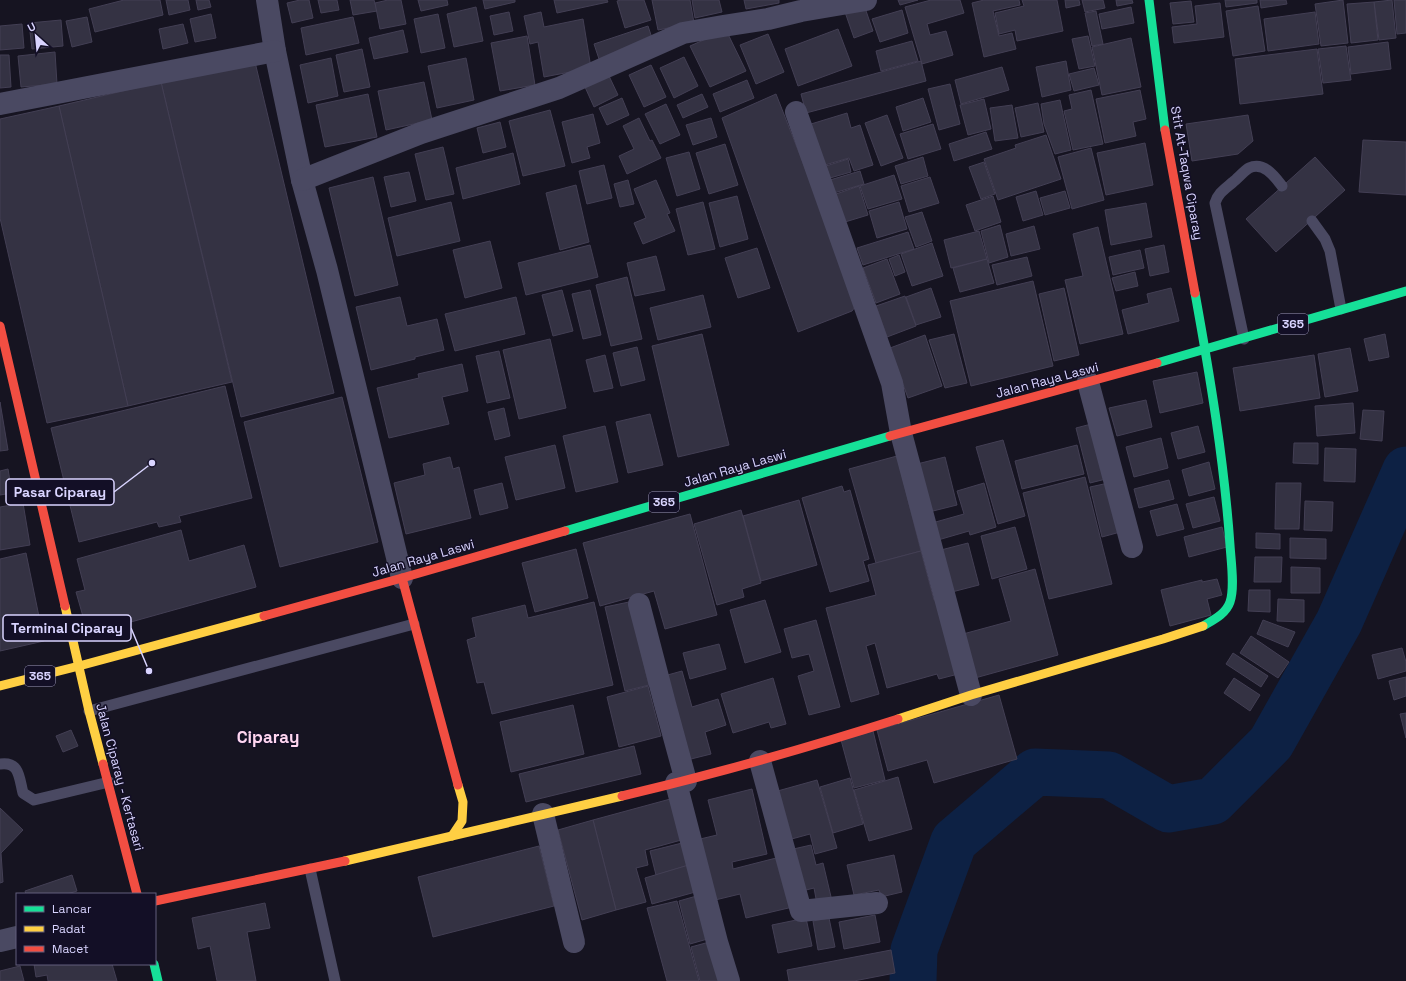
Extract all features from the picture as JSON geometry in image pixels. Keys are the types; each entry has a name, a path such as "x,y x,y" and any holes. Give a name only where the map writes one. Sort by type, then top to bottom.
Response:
{"main road":[{"name":"Stit At-Taqwa Ciparay","path":"156,902 310,869 452,836 681,782 760,761 820,744 971,695 1201,627 1220,616 1230,603 1232,582 1227,502 1205,350 1164,122 1149,0"},
{"name":"Jalan Raya Laswi","path":"0,686 402,578 901,433 1205,350 1406,291"},
{"name":"Jalan Ciparay - Kertasari","path":"0,326 89,711 109,782 137,893"},
{"path":"402,578 463,802 462,821 452,836"},
{"path":"154,965 158,981"}],"street":[{"path":"267,0 302,180 327,270 402,578"},
{"path":"302,180 421,133 559,88 683,33 768,20 801,11 866,0"},
{"path":"0,104 276,51"},
{"path":"796,112 892,383 901,433 971,695"},
{"path":"1088,382 1132,547"},
{"path":"640,604 665,704 717,942 729,981"},
{"path":"760,761 801,911 877,903"},
{"path":"543,814 574,942"},
{"path":"0,941 16,937"}],"lane":[{"path":"1244,339 1215,203 1220,192 1250,168 1257,167 1271,172 1282,186"},
{"path":"1312,221 1325,239 1330,251 1341,309"},
{"path":"89,711 414,624"},
{"path":"0,764 8,763 14,766 17,770 23,793 34,800 109,782"},
{"path":"310,869 335,981"}],"building":[{"path":"124,0 160,0 163,15 95,32 89,9"},
{"path":"166,0 188,0 190,10 169,15"},
{"path":"196,0 209,0 211,7 198,10"},
{"path":"300,0 309,0 313,18 292,23 287,3"},
{"path":"318,0 337,0 339,10 321,13"},
{"path":"350,0 374,0 377,11 353,15"},
{"path":"388,0 401,0 406,24 380,29 375,3"},
{"path":"418,0 447,0 448,5 421,11"},
{"path":"483,0 515,0 515,2 485,9"},
{"path":"554,0 607,0 608,2 557,13"},
{"path":"644,0 651,20 625,28 617,1"},
{"path":"652,0 690,0 694,23 658,30"},
{"path":"692,0 719,0 722,12 695,18"},
{"path":"744,0 779,0 779,3 746,9"},
{"path":"898,0 918,0 900,5"},
{"path":"931,0 960,0 964,13 927,24 930,35 946,31 953,55 922,64 905,7"},
{"path":"984,0 1019,0 1020,5 993,11 999,36 1012,33 1016,49 984,57 972,3"},
{"path":"1022,0 1057,0 1063,31 1017,41 1015,30 999,34 995,13 1024,6"},
{"path":"1065,0 1079,0 1080,5 1066,8"},
{"path":"1082,0 1103,0 1105,8 1085,12"},
{"path":"1116,0 1132,0 1133,3 1117,6"},
{"path":"1225,0 1257,0 1257,3 1226,7"},
{"path":"1260,0 1286,0 1287,4 1261,8"},
{"path":"1343,0 1348,43 1321,46 1315,4"},
{"path":"1392,0 1396,38 1379,40 1374,2"},
{"path":"1394,0 1406,0 1406,33 1397,34"},
{"path":"1191,1 1194,22 1173,24 1170,3"},
{"path":"1374,2 1378,40 1351,43 1347,4"},
{"path":"1220,3 1224,37 1174,43 1172,27 1197,24 1195,6"},
{"path":"864,5 873,31 854,38 845,12"},
{"path":"1258,6 1265,51 1233,56 1226,11"},
{"path":"476,7 483,41 454,47 447,14"},
{"path":"1131,7 1134,23 1102,29 1099,14"},
{"path":"902,10 908,33 880,42 872,19"},
{"path":"1096,11 1103,44 1092,46 1085,13"},
{"path":"509,12 513,31 494,35 490,16"},
{"path":"541,12 544,27 583,19 591,68 544,77 538,42 530,44 524,16"},
{"path":"1315,12 1319,44 1268,51 1264,19"},
{"path":"211,14 216,38 195,42 190,19"},
{"path":"438,14 445,48 421,53 414,19"},
{"path":"87,17 92,42 72,47 66,21"},
{"path":"353,17 359,43 306,55 301,28"},
{"path":"61,20 63,46 32,49 29,23"},
{"path":"22,24 24,48 0,50 0,26"},
{"path":"183,24 188,43 163,49 159,29"},
{"path":"648,26 654,44 600,62 594,44"},
{"path":"838,29 852,66 798,86 785,49"},
{"path":"403,30 408,52 374,59 369,38"},
{"path":"726,30 746,71 710,87 690,46"},
{"path":"768,34 784,72 756,84 740,45"},
{"path":"527,36 535,85 500,91 491,43"},
{"path":"1088,36 1095,66 1079,69 1072,39"},
{"path":"1131,38 1141,87 1102,95 1092,47"},
{"path":"912,41 918,61 881,71 876,51"},
{"path":"1388,42 1391,69 1351,74 1348,47"},
{"path":"1346,46 1351,80 1323,83 1318,49"},
{"path":"362,49 370,87 344,92 336,55"},
{"path":"1317,49 1323,94 1240,104 1235,59"},
{"path":"55,52 57,84 21,87 18,56"},
{"path":"0,55 9,55 11,87 0,88"},
{"path":"684,57 698,86 674,98 660,68"},
{"path":"331,58 338,96 308,103 300,65"},
{"path":"466,58 474,100 437,108 428,66"},
{"path":"921,61 926,81 806,113 801,94"},
{"path":"1066,61 1071,90 1042,97 1036,67"},
{"path":"255,62 334,393 241,417 161,82"},
{"path":"651,65 666,97 644,107 629,75"},
{"path":"1002,67 1009,90 961,104 955,80"},
{"path":"1094,68 1099,85 1074,91 1069,74"},
{"path":"609,76 618,95 594,107 585,87"},
{"path":"747,80 754,98 720,112 713,94"},
{"path":"161,82 232,382 128,406 59,106"},
{"path":"424,82 432,120 386,130 378,91"},
{"path":"950,84 960,124 939,130 928,89"},
{"path":"1091,90 1103,144 1073,150 1064,111 1072,109 1069,95"},
{"path":"1140,90 1146,119 1133,122 1136,136 1105,143 1096,99"},
{"path":"368,94 377,137 325,147 316,105"},
{"path":"702,94 708,107 683,118 677,105"},
{"path":"776,94 858,303 852,311 798,332 722,118"},
{"path":"622,98 629,115 607,125 599,108"},
{"path":"923,98 931,122 903,131 896,107"},
{"path":"984,99 991,129 968,135 960,105"},
{"path":"1060,100 1071,150 1055,154 1044,124 1041,104"},
{"path":"1038,103 1044,132 1021,137 1015,108"},
{"path":"666,104 680,135 660,144 645,114"},
{"path":"1012,105 1018,138 995,141 990,108"},
{"path":"59,106 128,406 47,423 0,218 0,119"},
{"path":"550,110 565,166 523,176 509,121"},
{"path":"847,113 851,128 860,125 873,165 854,171 849,158 825,165 811,124"},
{"path":"593,114 600,143 587,147 590,158 572,163 562,122"},
{"path":"887,115 903,158 881,166 865,123"},
{"path":"1248,115 1253,141 1238,154 1192,161 1186,124"},
{"path":"639,118 650,141 652,140 661,158 627,174 619,156 634,149 623,126"},
{"path":"711,118 717,137 693,145 686,125"},
{"path":"500,122 506,147 483,153 477,128"},
{"path":"933,124 941,149 908,159 900,134"},
{"path":"986,132 992,149 954,161 949,144"},
{"path":"1046,135 1061,179 998,200 984,159 1016,148 1015,145"},
{"path":"1363,140 1406,142 1406,195 1359,192"},
{"path":"1145,143 1153,185 1106,195 1097,153"},
{"path":"725,144 738,185 709,194 696,153"},
{"path":"443,147 454,194 426,200 415,154"},
{"path":"1091,148 1104,200 1072,209 1058,157"},
{"path":"689,152 700,189 677,196 666,158"},
{"path":"513,153 520,184 463,199 456,168"},
{"path":"923,157 928,176 901,184 895,166"},
{"path":"1315,157 1345,190 1276,252 1246,219"},
{"path":"848,159 851,172 830,178 826,166"},
{"path":"984,162 995,194 981,199 969,167"},
{"path":"604,165 612,198 587,204 579,171"},
{"path":"860,171 864,184 834,193 830,180"},
{"path":"409,172 416,201 391,207 384,177"},
{"path":"894,175 902,199 868,209 860,186"},
{"path":"373,177 398,285 355,296 329,188"},
{"path":"930,177 939,203 909,212 901,186"},
{"path":"628,180 634,204 620,207 614,184"},
{"path":"656,180 670,213 667,214 675,231 643,244 634,223 646,218 634,189"},
{"path":"576,185 589,242 560,250 546,193"},
{"path":"859,186 868,215 845,222 836,194"},
{"path":"1036,191 1043,215 1023,221 1016,197"},
{"path":"1065,191 1070,208 1045,215 1040,198"},
{"path":"737,196 748,239 720,247 709,203"},
{"path":"993,196 1001,222 975,231 966,205"},
{"path":"451,202 460,241 397,256 388,218"},
{"path":"703,202 715,249 688,255 676,209"},
{"path":"899,202 907,229 877,238 869,211"},
{"path":"1146,203 1152,237 1111,245 1105,210"},
{"path":"922,212 932,241 916,247 905,217"},
{"path":"1000,225 1008,257 989,263 981,231"},
{"path":"1034,226 1040,249 1011,256 1006,234"},
{"path":"1098,227 1123,334 1080,344 1065,280 1083,276 1073,234"},
{"path":"979,231 987,259 951,268 944,240"},
{"path":"908,232 914,249 863,265 857,248"},
{"path":"490,241 502,288 465,298 453,250"},
{"path":"932,243 943,276 912,286 901,254"},
{"path":"590,245 598,277 526,295 518,263"},
{"path":"1164,245 1169,272 1150,276 1145,249"},
{"path":"757,248 770,288 738,298 725,258"},
{"path":"1140,250 1144,268 1113,275 1109,257"},
{"path":"899,255 905,272 895,276 889,259"},
{"path":"656,256 665,290 635,296 627,263"},
{"path":"1027,257 1032,276 997,285 992,265"},
{"path":"887,259 900,294 876,303 863,268"},
{"path":"987,259 994,283 960,292 953,268"},
{"path":"1135,272 1138,286 1116,291 1112,278"},
{"path":"627,277 642,339 611,346 596,285"},
{"path":"1033,281 1053,366 971,386 950,301"},
{"path":"931,288 941,317 916,325 906,297"},
{"path":"1064,288 1079,355 1054,361 1039,294"},
{"path":"1171,288 1179,321 1128,334 1122,310 1149,303 1147,294"},
{"path":"562,290 573,331 553,336 542,295"},
{"path":"590,290 601,335 583,339 572,294"},
{"path":"703,295 711,327 658,340 650,308"},
{"path":"905,296 916,326 887,337 876,306"},
{"path":"400,297 407,326 437,319 444,350 371,370 356,307"},
{"path":"516,297 525,334 455,351 445,314"},
{"path":"702,334 729,445 678,457 652,346"},
{"path":"954,334 967,383 945,388 929,340"},
{"path":"1385,334 1389,357 1369,361 1364,339"},
{"path":"925,335 942,386 908,398 890,348"},
{"path":"550,339 566,408 519,419 503,350"},
{"path":"637,347 645,380 621,386 613,353"},
{"path":"1350,348 1358,391 1325,397 1318,354"},
{"path":"499,351 510,398 487,403 476,356"},
{"path":"605,355 613,388 594,392 586,360"},
{"path":"1314,355 1320,398 1240,411 1233,368"},
{"path":"462,364 468,391 442,397 449,424 389,438 377,388 419,378 418,374"},
{"path":"1197,372 1203,403 1160,413 1153,381"},
{"path":"225,386 252,498 179,516 181,522 159,527 157,522 79,542 51,428"},
{"path":"342,397 378,542 280,567 244,422"},
{"path":"1146,400 1152,427 1117,436 1109,408"},
{"path":"0,402 8,450 0,451"},
{"path":"1353,403 1355,433 1317,436 1315,406"},
{"path":"504,408 510,436 495,440 488,412"},
{"path":"1363,410 1384,411 1382,441 1360,439"},
{"path":"650,414 663,465 628,473 616,422"},
{"path":"1095,423 1110,478 1090,483 1076,428"},
{"path":"605,426 618,482 576,492 563,436"},
{"path":"1198,426 1205,452 1178,459 1171,433"},
{"path":"1161,438 1168,468 1134,477 1126,447"},
{"path":"1003,440 1025,516 998,524 976,447"},
{"path":"1294,443 1318,443 1318,464 1293,463"},
{"path":"555,445 565,488 516,500 505,457"},
{"path":"1077,445 1084,474 1022,489 1015,461"},
{"path":"1325,448 1356,449 1355,482 1324,481"},
{"path":"897,456 921,551 876,563 849,469"},
{"path":"450,457 453,469 459,467 471,518 406,534 394,483 425,475 423,464"},
{"path":"945,457 957,505 929,512 917,464"},
{"path":"1209,462 1215,489 1189,496 1182,470"},
{"path":"8,469 12,493 0,495 0,471"},
{"path":"1085,477 1112,584 1049,599 1023,493"},
{"path":"1169,480 1174,499 1139,508 1134,489"},
{"path":"1113,482 1124,531 1102,537 1090,487"},
{"path":"502,483 508,508 480,515 474,490"},
{"path":"984,483 996,527 970,535 969,531 938,540 932,523 964,514 957,491"},
{"path":"1276,483 1301,483 1299,529 1275,529"},
{"path":"842,486 844,492 850,490 869,559 863,561 869,581 830,592 802,498"},
{"path":"1214,497 1220,521 1193,528 1186,504"},
{"path":"799,500 817,565 761,581 743,516"},
{"path":"1305,501 1333,502 1332,531 1304,530"},
{"path":"23,503 30,545 0,550 0,507"},
{"path":"1177,504 1184,529 1157,536 1150,511"},
{"path":"741,510 761,583 742,589 744,597 717,605 694,524"},
{"path":"690,514 717,615 665,629 654,591 600,606 583,543"},
{"path":"1015,527 1027,569 992,579 981,536"},
{"path":"1222,527 1227,547 1189,557 1184,537"},
{"path":"181,530 189,561 244,545 256,587 88,634 76,592 85,590 77,559"},
{"path":"1256,533 1280,534 1280,549 1256,548"},
{"path":"1290,538 1326,539 1326,559 1290,558"},
{"path":"968,543 979,585 948,593 937,551"},
{"path":"576,549 588,598 535,612 522,563"},
{"path":"921,551 934,600 941,598 962,673 939,679 937,674 887,688 875,643 866,646 879,694 851,702 826,608 876,595 868,565"},
{"path":"26,553 44,641 0,651 0,559"},
{"path":"1255,557 1282,557 1281,582 1254,582"},
{"path":"1291,567 1320,568 1320,593 1291,593"},
{"path":"1035,569 1058,655 975,678 963,634 1011,621 999,579"},
{"path":"1217,579 1222,595 1207,599 1211,615 1170,626 1161,590 1202,580 1202,582"},
{"path":"1249,590 1270,590 1270,612 1248,611"},
{"path":"1278,599 1304,600 1304,622 1277,621"},
{"path":"765,600 781,652 745,663 730,610"},
{"path":"594,602 613,685 492,714 484,682 477,683 467,640 476,637 472,618 525,605 528,618"},
{"path":"629,602 649,685 625,691 605,607"},
{"path":"816,620 840,707 809,715 798,676 814,671 809,654 792,658 784,629"},
{"path":"1263,620 1295,632 1288,647 1257,634"},
{"path":"1251,636 1289,662 1278,678 1240,653"},
{"path":"719,644 726,669 690,679 683,653"},
{"path":"1402,648 1406,662 1406,671 1378,679 1372,655"},
{"path":"1233,653 1268,676 1261,687 1226,664"},
{"path":"682,671 692,707 718,699 726,725 705,732 711,754 687,760 664,676"},
{"path":"1406,677 1406,696 1394,700 1389,681"},
{"path":"773,678 786,724 771,728 769,722 733,733 721,694"},
{"path":"1234,678 1260,695 1250,711 1224,693"},
{"path":"648,686 661,736 619,747 607,697"},
{"path":"999,695 1017,759 934,783 927,760 888,771 877,730"},
{"path":"573,705 584,754 511,772 500,722"},
{"path":"1406,713 1406,738 1400,714"},
{"path":"71,730 78,746 63,752 56,736"},
{"path":"873,731 885,780 854,788 841,740"},
{"path":"634,746 641,774 526,802 519,774"},
{"path":"898,777 912,829 869,841 854,790"},
{"path":"850,778 863,824 833,833 820,787"},
{"path":"817,780 837,848 815,854 810,834 788,840 774,792"},
{"path":"752,789 767,854 732,862 733,869 784,856 797,906 746,918 740,894 711,901 696,840 717,835 708,800"},
{"path":"674,798 685,839 645,850 648,865 636,868 646,902 616,910 593,820"},
{"path":"0,808 23,830 1,853 3,882 0,883"},
{"path":"593,820 616,910 582,920 558,830"},
{"path":"686,842 692,864 656,875 650,851"},
{"path":"811,845 816,865 823,863 832,901 817,904 814,888 798,892 789,850"},
{"path":"539,846 554,906 433,937 418,877"},
{"path":"894,855 902,892 881,897 879,890 854,895 847,865"},
{"path":"692,864 699,891 652,904 645,878"},
{"path":"72,875 77,891 70,893 26,893 25,891"},
{"path":"700,895 711,938 690,944 679,901"},
{"path":"677,901 699,981 667,981 647,908"},
{"path":"265,903 270,928 247,932 256,981 217,981 210,946 198,949 192,918"},
{"path":"875,915 880,942 844,949 839,922"},
{"path":"806,918 812,946 778,953 772,925"},
{"path":"829,918 835,947 818,950 813,921"},
{"path":"713,941 724,981 700,981 691,947"},
{"path":"891,950 895,973 854,981 789,981 787,970"},
{"path":"34,965 112,965 117,981 48,981 47,975 36,977"},
{"path":"20,966 24,981 0,981 0,971"}],"waterway":[{"path":"913,981 914,950 954,841 1035,772 1109,775 1168,809 1213,801 1271,743 1339,622 1406,470"}],"traffic: fast":[{"path":"1149,0 1165,130"},
{"path":"1157,363 1406,291"},
{"path":"1195,293 1220,450 1232,566 1232,589 1230,602 1226,610 1203,626"},
{"path":"565,531 890,436"},
{"path":"154,965 158,981"}],"traffic: slow":[{"path":"65,606 89,711 103,764"},
{"path":"0,686 264,616"},
{"path":"898,719 971,695 1203,626"},
{"path":"452,836 462,821 463,802 458,785"},
{"path":"345,861 622,796"}],"traffic: jam":[{"path":"1165,130 1195,293"},
{"path":"0,326 65,606"},
{"path":"890,436 1157,363"},
{"path":"264,616 565,531"},
{"path":"402,578 458,785"},
{"path":"622,796 761,760 898,719"},
{"path":"103,764 137,893"},
{"path":"156,901 345,861"}],"place":[{"name":"Pasar Ciparay","path":"152,463"},
{"name":"Terminal Ciparay","path":"149,671"}],"district":[{"name":"Ciparay","path":"268,737"}]}
